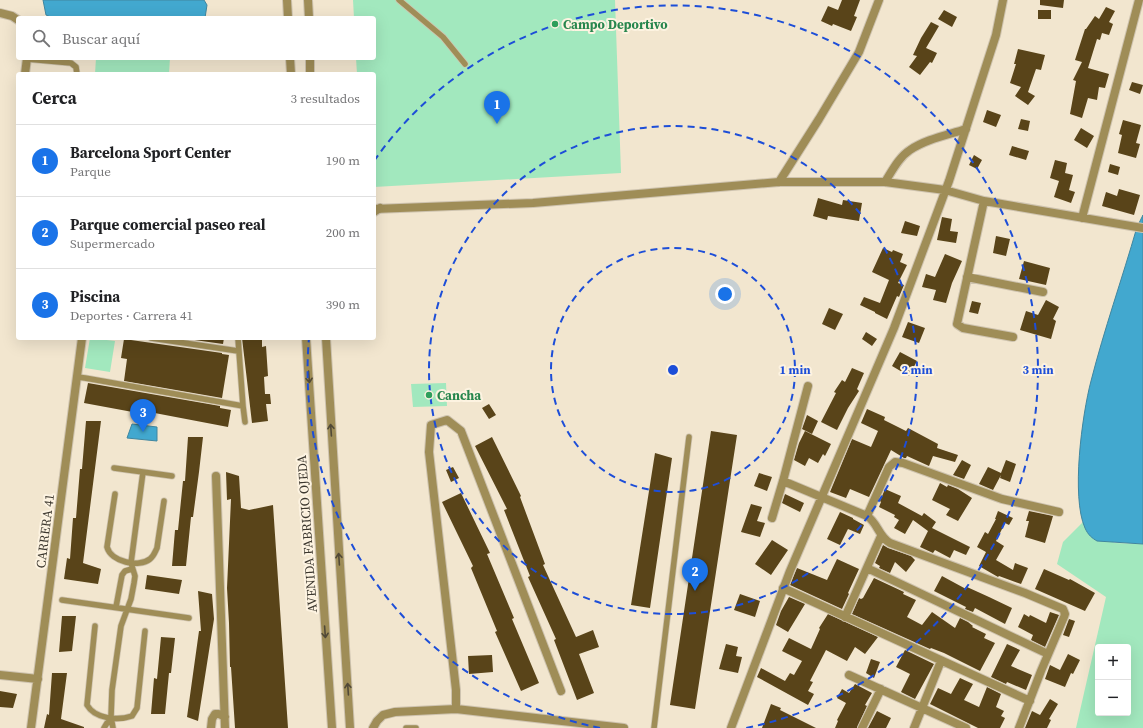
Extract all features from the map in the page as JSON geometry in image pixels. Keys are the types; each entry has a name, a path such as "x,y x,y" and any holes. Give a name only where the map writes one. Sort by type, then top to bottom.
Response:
{"street":[{"path":"287,0 288,16"},
{"path":"308,0 309,16"},
{"path":"779,182 859,52 879,0"},
{"path":"731,728 783,588 894,328 945,190 966,128 996,34 1003,0"},
{"path":"1082,218 1139,0"},
{"path":"0,14 12,16 16,19"},
{"path":"26,72 27,60"},
{"path":"290,60 291,72"},
{"path":"310,60 310,72"},
{"path":"884,182 897,162 910,150 929,141 966,128"},
{"path":"376,209 533,203 779,182 884,182 945,190 984,201 1143,228"},
{"path":"984,201 957,324 963,328 1013,337"},
{"path":"967,277 1043,292"},
{"name":"CARRERA 41","path":"31,728 82,340"},
{"name":"AVENIDA FABRICIO OJEDA","path":"306,340 332,728"},
{"path":"326,340 350,728"},
{"path":"772,518 808,386"},
{"path":"456,710 456,690 430,452 431,425 446,420 461,431 561,691"},
{"path":"867,516 889,467 895,462 903,463 1002,499 1059,512"},
{"path":"216,476 225,728"},
{"path":"783,481 867,516 875,522 881,536 890,543 1025,593 1061,608 1064,611 1064,617 1019,728"},
{"path":"845,617 881,536"},
{"path":"867,568 1048,654"},
{"path":"783,588 1030,701"},
{"path":"914,728 941,661"},
{"path":"0,675 38,679"},
{"path":"849,675 966,728"},
{"path":"862,728 881,689"},
{"path":"373,728 376,721 383,715 395,712 456,710 624,728"},
{"path":"211,728 212,719 215,714 225,717"}],"lane":[{"path":"399,0 443,37 465,64"},
{"path":"38,60 71,63 76,67 77,72"},
{"path":"164,340 238,351"},
{"path":"238,340 245,422"},
{"path":"77,377 243,406"},
{"path":"654,728 688,437"},
{"path":"114,468 172,476"},
{"path":"113,728 111,720 112,690 121,626 126,609 131,599 135,576 131,566 142,472"},
{"path":"115,494 107,547 112,556 117,560 131,566"},
{"path":"116,607 122,575 131,566 145,562 154,555 157,548 164,501"},
{"path":"62,600 189,618"},
{"path":"95,626 87,705 94,713 111,720 132,716 137,708 145,631"},
{"path":"104,728 111,720"},
{"path":"406,728 416,728"}],"green space":[{"path":"353,0 615,0 621,173 376,187 376,72 357,72 356,60 376,60 376,16 354,16"},
{"path":"96,60 170,60 169,72 95,72"},
{"path":"90,340 115,341 110,372 85,368"},
{"name":"Cancha","path":"446,383 447,406 413,407 411,384"},
{"path":"1083,522 1086,529 1115,543 1143,544 1143,728 1076,728 1095,645 1095,716 1131,716 1131,644 1095,644 1106,597 1057,564 1063,542"}],"water":[{"path":"43,0 204,0 207,5 205,16 46,15"},
{"path":"1143,215 1143,544 1097,541 1087,533 1081,514 1078,477 1081,434 1091,381 1137,227"},
{"path":"132,424 157,427 157,441 127,438"}],"building":[{"path":"842,0 860,0 854,16 857,17 851,31 833,24 832,26 821,21 828,6 838,10"},
{"path":"1040,0 1064,0 1063,8 1040,5"},
{"path":"1106,7 1115,11 1109,22 1113,24 1109,35 1102,33 1100,40 1097,39 1088,68 1109,74 1105,88 1099,87 1097,100 1088,98 1082,118 1070,114 1076,81 1073,80 1082,62 1075,60 1085,29 1095,16 1099,19"},
{"path":"944,10 957,17 952,27 938,19"},
{"path":"1038,10 1051,10 1051,19 1038,19"},
{"path":"931,22 939,26 926,48 937,53 932,63 930,62 920,75 909,67 917,56 913,55"},
{"path":"1018,49 1045,55 1041,70 1036,69 1028,92 1035,96 1028,105 1015,96 1021,87 1010,83 1016,64 1014,64"},
{"path":"1132,82 1143,85 1140,94 1129,90"},
{"path":"987,110 1001,115 996,127 983,122"},
{"path":"1021,119 1030,121 1028,131 1018,129"},
{"path":"1123,120 1141,125 1136,143 1140,144 1136,158 1118,153 1122,135 1119,134"},
{"path":"1081,128 1094,136 1087,148 1074,140"},
{"path":"1012,146 1029,151 1026,160 1009,155"},
{"path":"974,155 982,160 977,169 969,165"},
{"path":"1055,160 1067,163 1065,173 1073,175 1069,190 1075,192 1071,203 1054,197 1059,181 1050,178"},
{"path":"1110,164 1120,167 1118,175 1108,172"},
{"path":"1119,189 1140,195 1134,215 1102,206 1106,192 1117,196"},
{"path":"818,198 842,205 843,200 862,203 859,221 828,216 827,220 813,216"},
{"path":"942,217 952,219 950,231 958,232 956,243 937,240"},
{"path":"905,221 920,226 917,236 901,233"},
{"path":"996,236 1010,239 1006,256 993,253"},
{"path":"883,248 892,252 893,250 903,254 900,262 907,265 898,283 904,285 899,297 897,296 887,319 860,305 864,297 880,303 889,280 872,272"},
{"path":"945,254 962,261 952,283 946,303 933,300 936,290 922,287 926,274 935,277"},
{"path":"1024,261 1050,268 1046,285 1019,279"},
{"path":"1046,300 1059,307 1053,319 1056,321 1051,339 1020,330 1026,311 1038,315"},
{"path":"972,301 981,303 978,314 969,312"},
{"path":"829,308 843,314 835,330 822,324"},
{"path":"908,322 925,328 919,343 902,337"},
{"path":"866,332 877,339 872,346 862,339"},
{"path":"124,340 229,355 222,398 124,381 127,359 121,358"},
{"path":"194,340 224,340 223,344"},
{"path":"242,340 262,340 262,347 266,346 268,376 264,377 265,394 270,394 271,404 266,404 268,421 252,423"},
{"path":"900,352 917,361 909,376 892,366"},
{"path":"852,368 864,373 857,389 859,391 848,408 837,430 821,422 836,393 834,392 842,380 845,382"},
{"path":"88,383 220,406 220,408 231,410 228,427 139,410 138,413 84,403"},
{"path":"489,404 496,415 489,419 482,408"},
{"path":"867,409 885,417 884,420 906,431 908,428 938,444 937,448 958,455 955,462 933,456 929,466 907,456 904,458 891,450 869,497 850,489 846,498 830,492 852,439 871,447 878,431 861,423"},
{"path":"807,415 818,421 812,434 802,429"},
{"path":"86,421 101,421 83,563 101,569 98,584 64,579 67,558 70,559 73,518 76,518"},
{"path":"711,431 737,435 695,709 670,705"},
{"path":"805,431 831,444 825,456 823,454 818,463 809,458 805,466 794,460 799,443"},
{"path":"188,437 203,437 199,472 193,517 191,517 186,566 172,566 175,530 178,530 183,481 185,481"},
{"path":"492,437 521,496 520,497 545,564 543,565 576,637 593,630 599,647 579,654 594,693 577,700 554,640 556,639 528,577 530,576 504,510 507,509 475,446"},
{"path":"655,453 672,458 650,608 631,605"},
{"path":"962,460 971,465 964,479 953,475"},
{"path":"1006,460 1016,464 1010,482 1000,478 1001,475 993,490 979,484 988,467 1001,473"},
{"path":"453,467 459,478 451,482 446,470"},
{"path":"226,472 239,476 241,508 249,510 273,505 288,728 235,728 230,667 227,588 231,499 227,500"},
{"path":"759,473 772,477 767,491 754,486"},
{"path":"940,483 947,487 948,485 958,489 972,498 958,521 946,515 950,509 932,500"},
{"path":"885,489 901,496 898,503 922,516 924,513 936,522 932,528 970,547 966,555 954,550 950,558 935,550 933,553 920,547 928,531 913,520 905,534 894,528 899,520 894,517 895,515 879,507"},
{"path":"461,493 490,553 487,554 539,683 521,691 495,632 497,631 471,568 473,566 442,502"},
{"path":"785,494 804,503 800,512 782,503"},
{"path":"751,504 762,507 757,521 765,523 760,537 741,532"},
{"path":"998,511 1013,518 1009,525 1005,523 996,541 1004,546 996,560 1013,570 1015,563 1028,568 1021,584 999,576 998,577 979,566 986,552 977,547 985,532 988,534 996,519"},
{"path":"1029,511 1053,516 1045,543 1025,537 1029,521 1026,521"},
{"path":"840,512 864,525 860,534 848,529 840,545 827,539"},
{"path":"772,540 788,550 771,575 755,564"},
{"path":"883,545 911,556 915,560 906,572 895,562 890,573 879,568 880,566 875,563"},
{"path":"837,559 859,569 842,609 790,585 797,568 827,580"},
{"path":"1044,569 1069,580 1070,579 1095,593 1085,611 1035,589"},
{"path":"147,575 182,580 179,594 145,589"},
{"path":"942,576 966,589 967,587 1012,608 1005,624 975,608 973,612 965,609 966,607 934,591"},
{"path":"874,578 904,592 903,594 916,600 907,617 922,625 932,612 955,628 960,618 968,622 973,626 972,627 986,634 984,638 995,643 980,671 944,653 931,648 930,649 852,614 859,598 863,598"},
{"path":"198,591 212,594 214,619 198,721 187,717 199,631 201,631"},
{"path":"740,594 760,601 755,617 734,610"},
{"path":"789,597 805,604 788,632 776,625 781,611"},
{"path":"1050,612 1059,615 1045,647 1031,640 1033,635 1018,627 1024,614 1029,617 1030,615 1046,623"},
{"path":"828,614 878,637 865,654 855,647 847,661 826,650 810,681 813,682 808,691 814,694 808,705 757,677 761,668 785,681 790,673 794,675 802,661 782,651 789,638 811,649 820,629 819,628"},
{"path":"62,616 76,616 72,651 59,652"},
{"path":"1069,619 1075,621 1069,637 1063,635"},
{"path":"161,637 175,638 171,673 169,673 165,714 151,714 154,678 157,679"},
{"path":"726,644 738,647 736,656 742,657 738,673 719,669"},
{"path":"1007,644 1020,650 1011,666 1032,675 1026,690 1007,682 1006,684 991,677"},
{"path":"905,650 934,664 915,699 901,692 910,674 896,667"},
{"path":"1068,654 1080,660 1073,674 1071,673 1065,687 1045,679 1050,665 1060,670"},
{"path":"492,655 493,672 469,674 468,656"},
{"path":"871,659 880,662 874,678 866,673"},
{"path":"52,673 67,673 61,719 84,728 44,728 47,714 49,715"},
{"path":"960,678 973,684 964,700 979,707 987,687 1001,694 996,707 1004,711 1001,716 1005,718 1000,728 978,728 930,704 938,688 951,694"},
{"path":"855,684 872,693 865,705 867,706 857,728 835,728 838,721 837,720 846,703 837,698 842,689 849,693"},
{"path":"0,691 17,694 13,708 0,707"},
{"path":"1050,699 1058,704 1049,719 1051,720 1047,728 1025,728 1032,711 1040,715"},
{"path":"771,704 781,708 780,710 816,728 762,728"},
{"path":"877,711 891,718 886,728 868,728"}],"place":[{"name":"Campo Deportivo","path":"555,24"},
{"name":"Barcelona Sport Center","path":"497,124"},
{"name":"Cancha","path":"429,395"},
{"name":"Piscina","path":"143,432"},
{"name":"Parque comercial paseo real","path":"695,591"}]}
